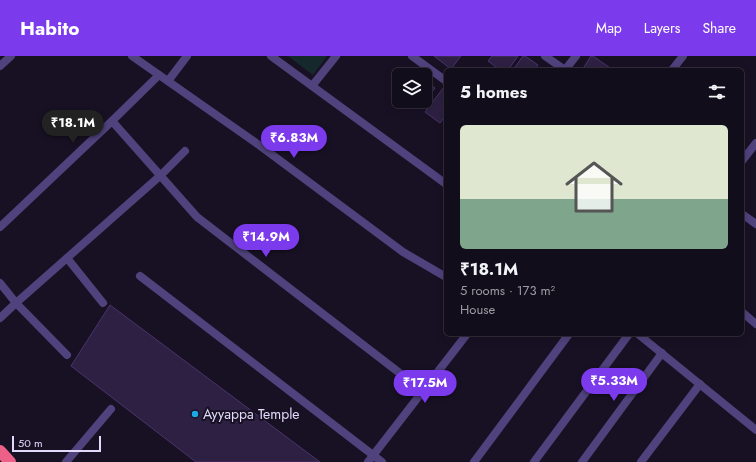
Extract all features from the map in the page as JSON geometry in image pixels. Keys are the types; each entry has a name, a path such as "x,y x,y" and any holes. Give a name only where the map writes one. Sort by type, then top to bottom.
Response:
{"highway":[{"path":"0,450 10,462"}],"street":[{"path":"0,66 11,56"},
{"path":"132,56 259,145 403,252 444,276"},
{"path":"168,81 187,56"},
{"path":"271,56 444,183"},
{"path":"312,86 336,56"},
{"path":"412,56 444,80"},
{"path":"545,56 562,68"},
{"path":"567,68 576,56"},
{"path":"673,68 682,56"},
{"path":"0,227 159,75"},
{"path":"112,121 197,217 423,391"},
{"path":"744,158 756,142"},
{"path":"0,318 161,175 185,151"},
{"path":"744,215 756,224"},
{"path":"67,258 103,303"},
{"path":"140,276 370,459 382,462"},
{"path":"0,283 16,303 67,355"},
{"path":"744,314 756,324"},
{"path":"370,459 465,336"},
{"path":"474,462 568,336"},
{"path":"534,462 628,336"},
{"path":"641,336 756,430"},
{"path":"582,462 662,353"},
{"path":"641,462 700,384"},
{"path":"66,462 111,409"}],"green space":[{"path":"288,56 327,56 313,75"}],"building":[{"path":"434,56 461,56 452,68"},
{"path":"492,56 518,56 509,68 497,68 488,61"},
{"path":"523,56 538,65 536,68 514,68"},
{"path":"591,56 593,56 610,68 583,68"},
{"path":"444,87 444,118 440,123 425,112 428,108 432,108 432,103"},
{"name":"Ayyappa Temple","path":"110,305 320,462 196,462 71,366"}],"place":[{"name":"Ayyappa Temple","path":"195,414"}]}
